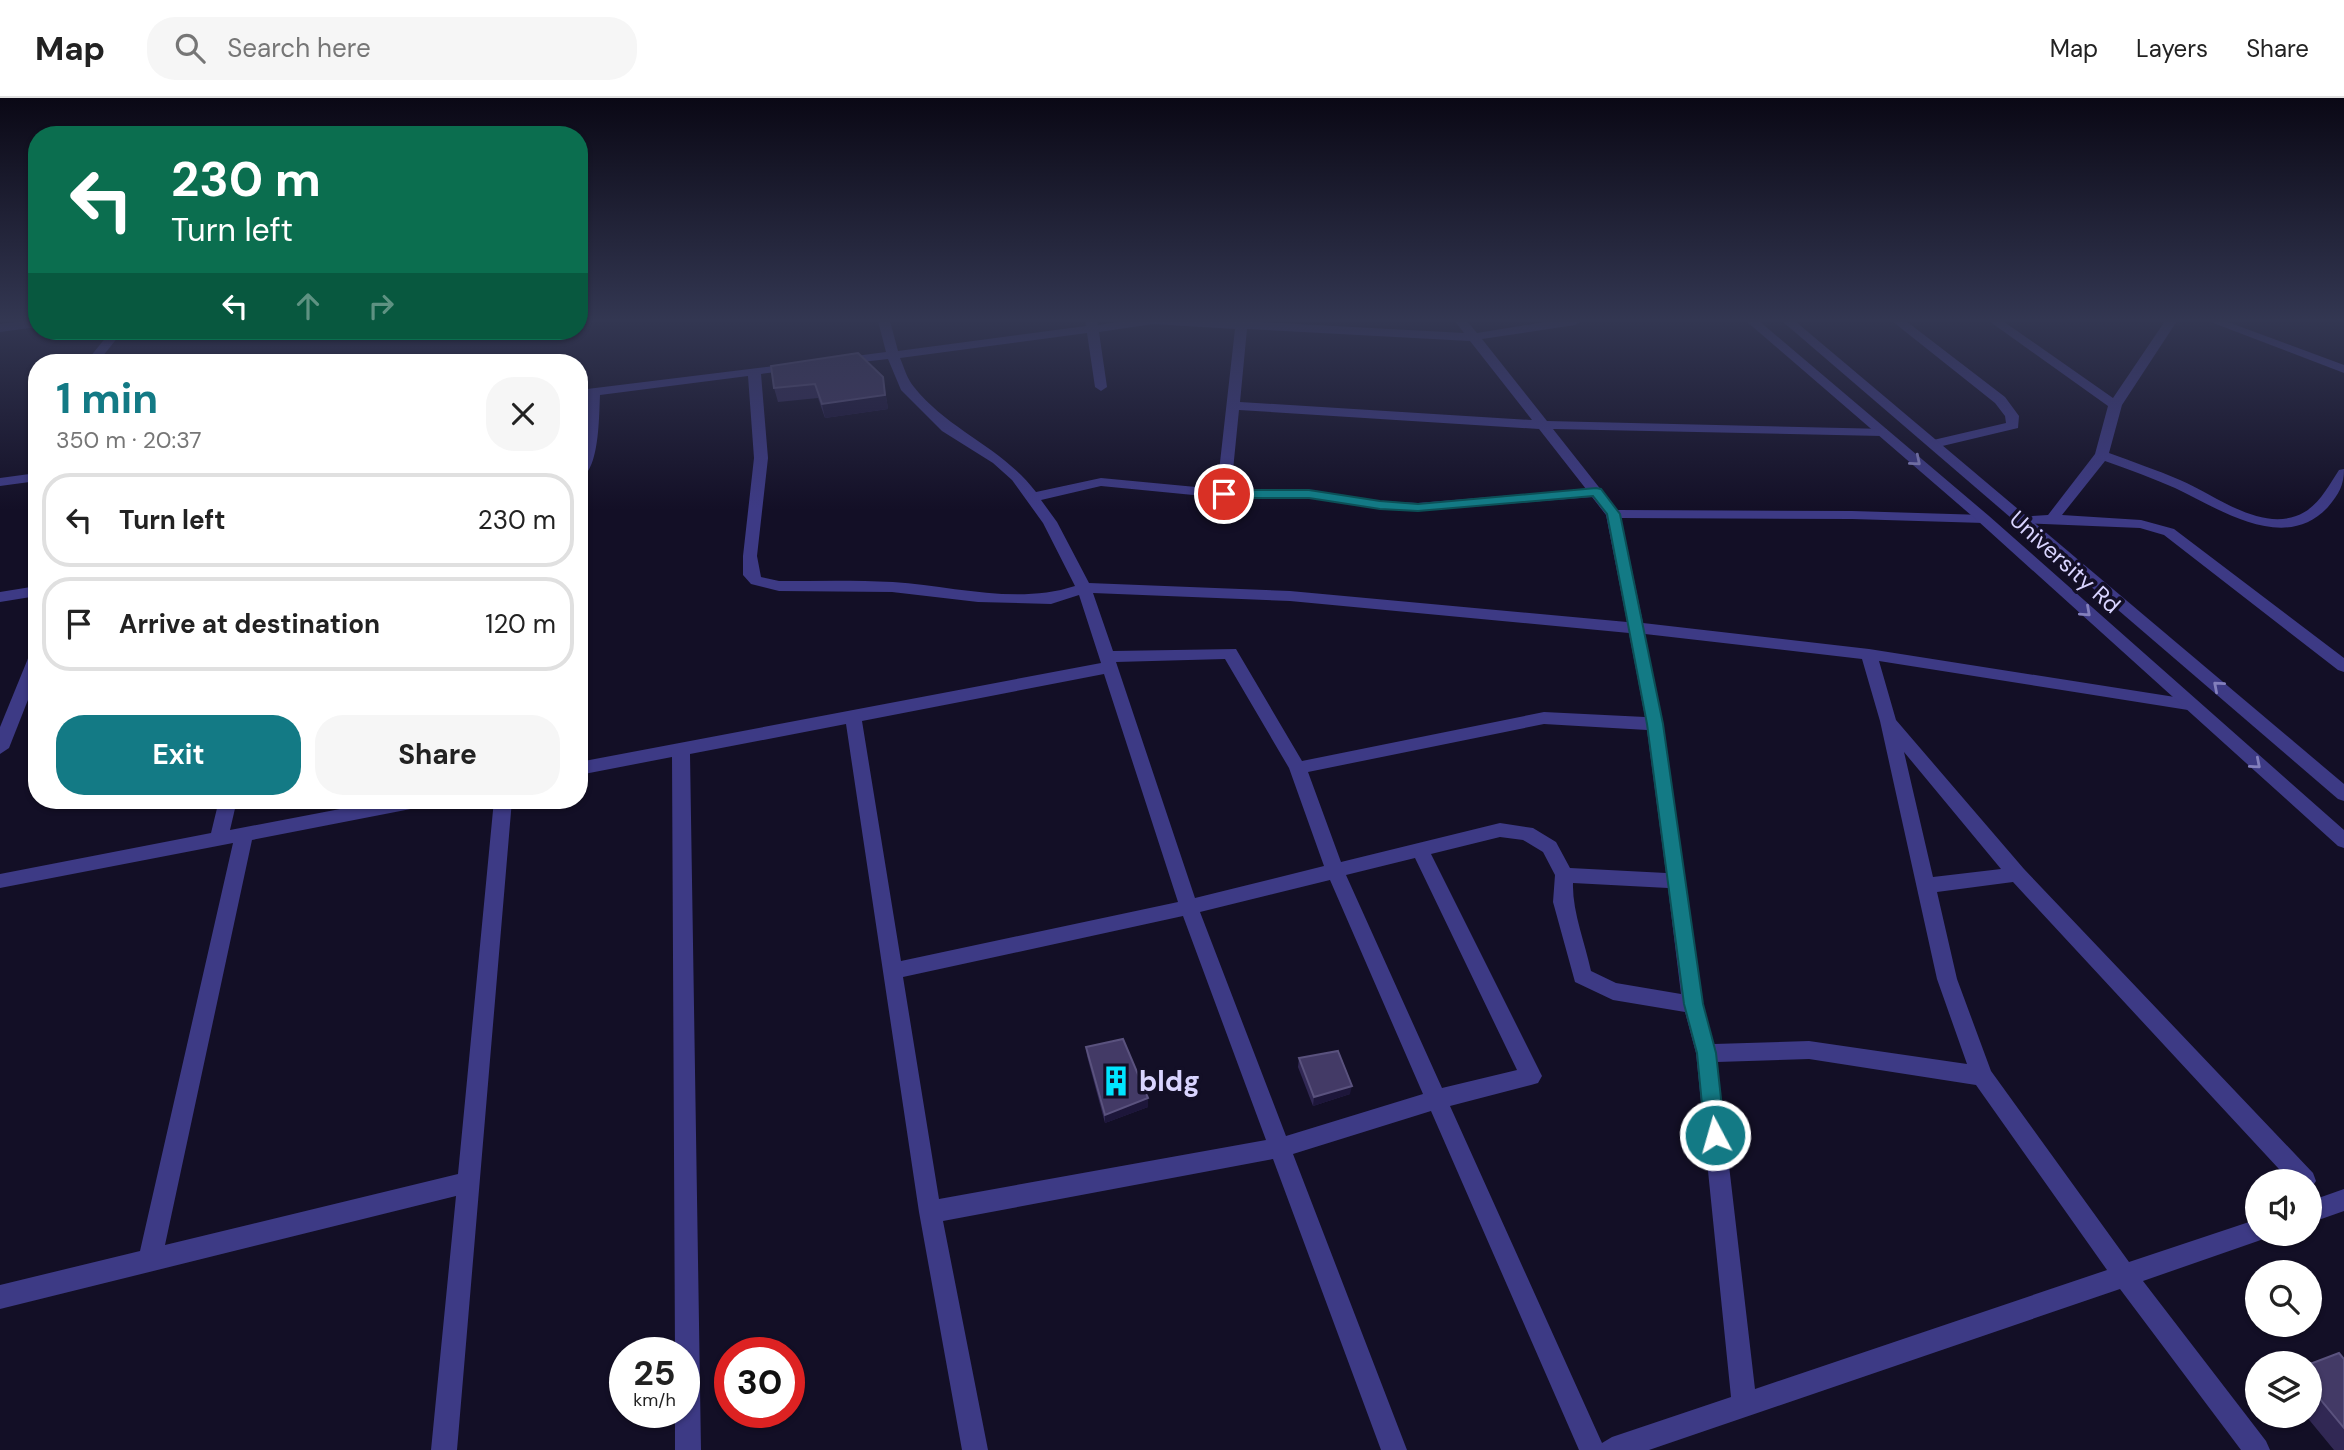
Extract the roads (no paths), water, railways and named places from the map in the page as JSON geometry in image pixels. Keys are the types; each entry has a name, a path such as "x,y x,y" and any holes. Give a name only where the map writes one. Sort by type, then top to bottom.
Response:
{"street":[{"path":"588,393 654,384"},
{"path":"755,384 761,438 750,556 751,575 756,582 779,586 892,587 978,597 1051,599 1084,588 1290,596 1636,628 1869,654 2188,704"},
{"path":"906,384 947,428 998,460 1034,497 1084,588 1189,907 1394,1450"},
{"path":"1224,494 1236,384"},
{"path":"1512,384 1613,514 1655,724 1693,1004 1706,1053 1744,1406"},
{"name":"University Rd","path":"1826,384 1984,519 2344,841"},
{"name":"University Rd","path":"1863,384 2344,794"},
{"path":"1934,444 2002,430 2013,425 2012,416 1980,384"},
{"path":"2085,384 2115,405"},
{"path":"2052,519 2102,455 2115,405 2129,384"},
{"path":"1234,406 1546,425 1882,432"},
{"path":"588,432 588,454"},
{"path":"2102,455 2176,483 2245,515 2273,523 2293,522 2323,506 2344,472"},
{"path":"0,482 28,478"},
{"path":"1034,497 1101,482 1224,494 1309,494 1418,508 1596,492"},
{"path":"1613,514 1852,515 2052,519 2141,524 2169,532 2344,666"},
{"path":"0,597 28,592"},
{"path":"588,767 853,717 1109,662 1230,653 1298,768 1336,873 1592,1450"},
{"path":"1869,654 1888,721 1947,979 1982,1076 2125,1276 2257,1450"},
{"path":"0,748 28,678"},
{"path":"853,717 930,1212 975,1450"},
{"path":"1298,768 1544,719 1655,724"},
{"path":"1888,721 2017,874 2294,1169"},
{"path":"681,750 688,1450"},
{"path":"219,838 226,809"},
{"path":"0,881 374,809"},
{"path":"444,1450 501,809"},
{"path":"891,971 1336,873 1500,830 1527,833 1550,847 1564,875 1563,902 1572,927 1582,976 1613,991 1693,1004"},
{"path":"149,1261 244,834"},
{"path":"930,1212 1279,1148 1437,1099 1531,1076 1420,850"},
{"path":"1925,886 2017,874"},
{"path":"1564,875 1676,881"},
{"path":"1706,1053 1809,1050 1982,1076"},
{"path":"0,1297 469,1182"},
{"path":"1612,1450 2245,1234"}],"place":[{"name":"bldg","path":"1116,1081"}]}
